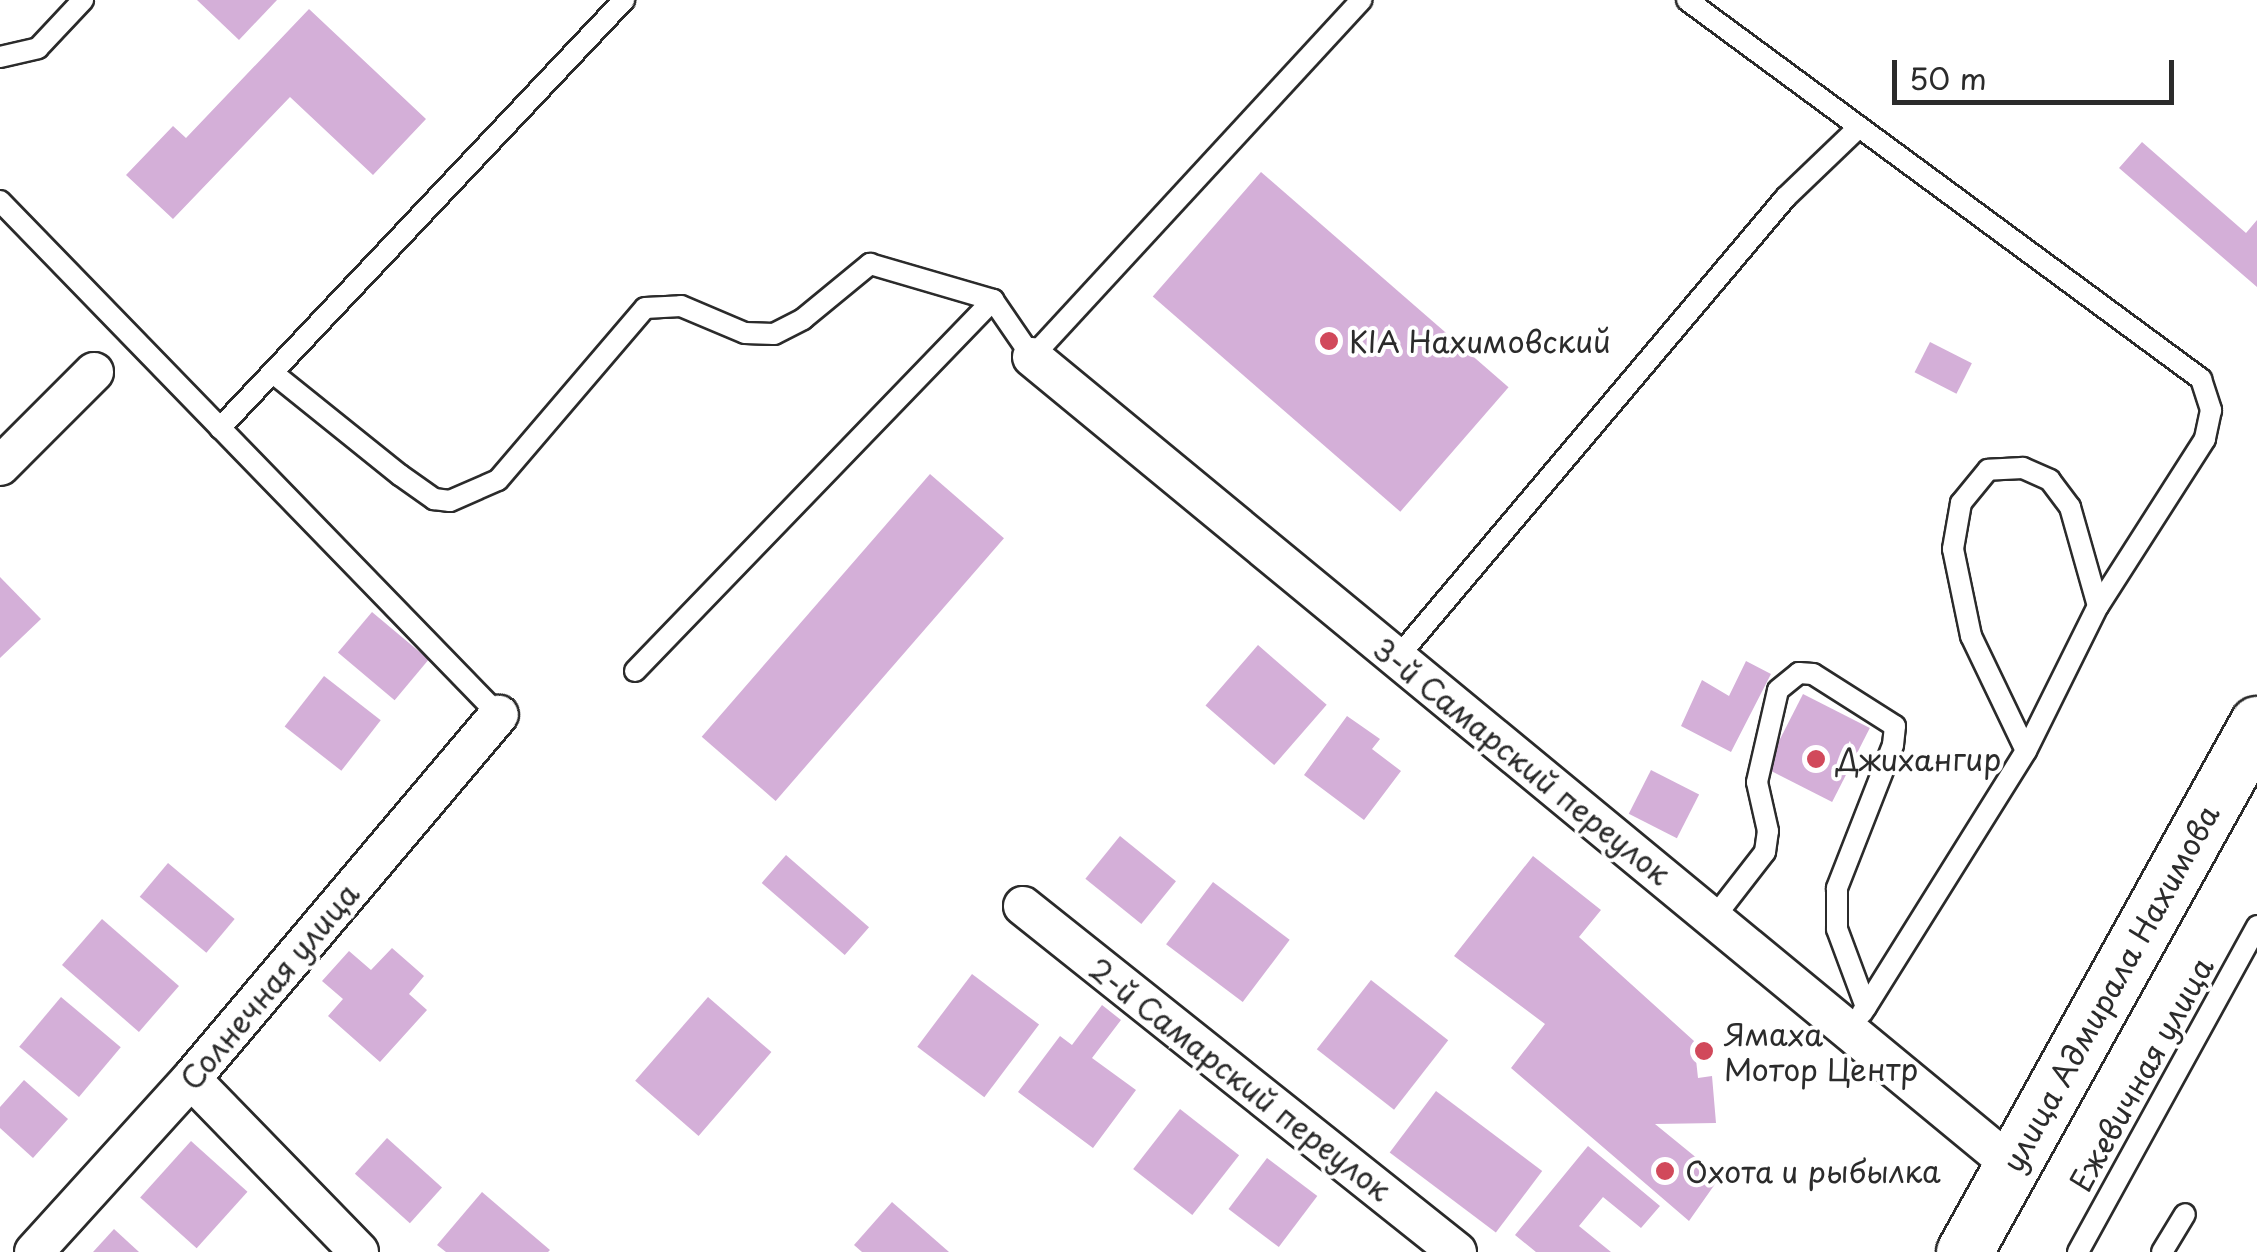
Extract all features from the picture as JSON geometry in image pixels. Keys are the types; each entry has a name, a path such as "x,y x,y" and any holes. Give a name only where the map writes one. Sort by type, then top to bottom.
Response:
{"main road":[{"name":"улица Адмирала Нахимова","path":"1964,1252 2257,724"}],"street":[{"name":"3-й Самарский переулок","path":"1032,357 1713,918 1858,1019 2012,1165"},
{"path":"0,466 94,372"},
{"name":"Солнечная улица","path":"34,1252 191,1079 499,715"},
{"name":"2-й Самарский переулок","path":"1022,906 1457,1252"},
{"path":"191,1079 360,1252"}],"lane":[{"path":"0,57 38,48 83,0"},
{"path":"220,428 624,0"},
{"path":"272,373 400,475 434,499 450,501 498,480 645,308 681,306 746,333 774,334 804,319 870,264 993,300 1032,357 1362,0"},
{"path":"1687,0 2201,379 2211,410 2205,439 2098,606 2026,750 1858,1019"},
{"path":"1397,658 1786,197 1859,127"},
{"path":"0,200 499,715"},
{"path":"635,671 993,300"},
{"path":"2026,750 1971,636 1953,549 1961,504 1988,470 2022,468 2050,480 2070,508 2098,606"},
{"path":"1713,918 1764,852 1768,831 1758,782 1778,690 1800,673 1813,674 1894,726 1836,898 1837,930 1858,1019"},
{"name":"Ежевичная улица","path":"2078,1252 2257,926"},
{"path":"2162,1252 2185,1214"}],"building":[{"path":"197,0 277,0 239,40"},
{"path":"309,9 426,119 373,175 290,97 173,219 126,175 173,126 186,138"},
{"path":"2142,142 2246,233 2257,220 2257,287 2119,168"},
{"name":"KIA Нахимовский","path":"1261,172 1509,387 1400,512 1153,297"},
{"path":"1930,342 1972,363 1956,394 1915,372"},
{"path":"930,474 1004,538 776,801 702,737"},
{"path":"0,577 41,619 0,658"},
{"path":"372,612 429,660 395,700 338,653"},
{"path":"1258,645 1327,705 1274,765 1206,705"},
{"path":"1746,661 1771,674 1731,752 1681,726 1702,680 1729,696"},
{"path":"324,676 381,720 341,771 285,726"},
{"path":"1803,694 1870,728 1832,802 1765,768"},
{"path":"1347,716 1380,739 1372,749 1401,771 1364,820 1304,775"},
{"path":"1651,770 1699,795 1677,838 1629,814"},
{"path":"1120,836 1176,881 1141,924 1085,879"},
{"path":"786,855 869,927 845,955 762,883"},
{"path":"1533,856 1601,910 1579,937 1694,1041 1698,1078 1712,1076 1716,1123 1655,1124 1720,1177 1689,1221 1511,1068 1545,1024 1454,956"},
{"path":"168,863 235,919 206,953 140,897"},
{"path":"1213,882 1290,940 1243,1002 1166,944"},
{"path":"102,919 179,986 139,1032 62,965"},
{"path":"392,948 424,976 409,994 427,1010 380,1062 328,1016 343,999 322,981 349,951 371,970"},
{"path":"972,974 1039,1025 984,1097 917,1047"},
{"path":"1371,980 1448,1040 1394,1110 1317,1049"},
{"path":"61,997 121,1047 79,1097 19,1047"},
{"path":"708,997 771,1052 699,1136 635,1081"},
{"path":"1102,1005 1121,1020 1092,1058 1136,1090 1093,1148 1018,1092 1060,1036 1072,1045"},
{"path":"24,1080 68,1119 33,1158 0,1128 0,1107"},
{"path":"1436,1091 1542,1171 1496,1233 1390,1152"},
{"path":"1180,1109 1239,1155 1192,1215 1133,1169"},
{"path":"387,1138 442,1188 410,1223 355,1174"},
{"path":"191,1141 247,1192 197,1248 140,1197"},
{"path":"1588,1146 1660,1206 1641,1228 1603,1197 1579,1226 1611,1252 1536,1252 1515,1235"},
{"path":"1267,1158 1317,1196 1279,1247 1228,1209"},
{"path":"482,1192 550,1250 446,1252 437,1245"},
{"path":"892,1202 949,1252 862,1252 854,1245"},
{"path":"114,1229 139,1252 93,1252"}],"place":[{"name":"KIA Нахимовский","path":"1329,341"},
{"name":"Джихангир","path":"1816,759"},
{"name":"Ямаха Мотор Центр","path":"1704,1051"},
{"name":"Охота и рыбылка","path":"1665,1171"}]}
